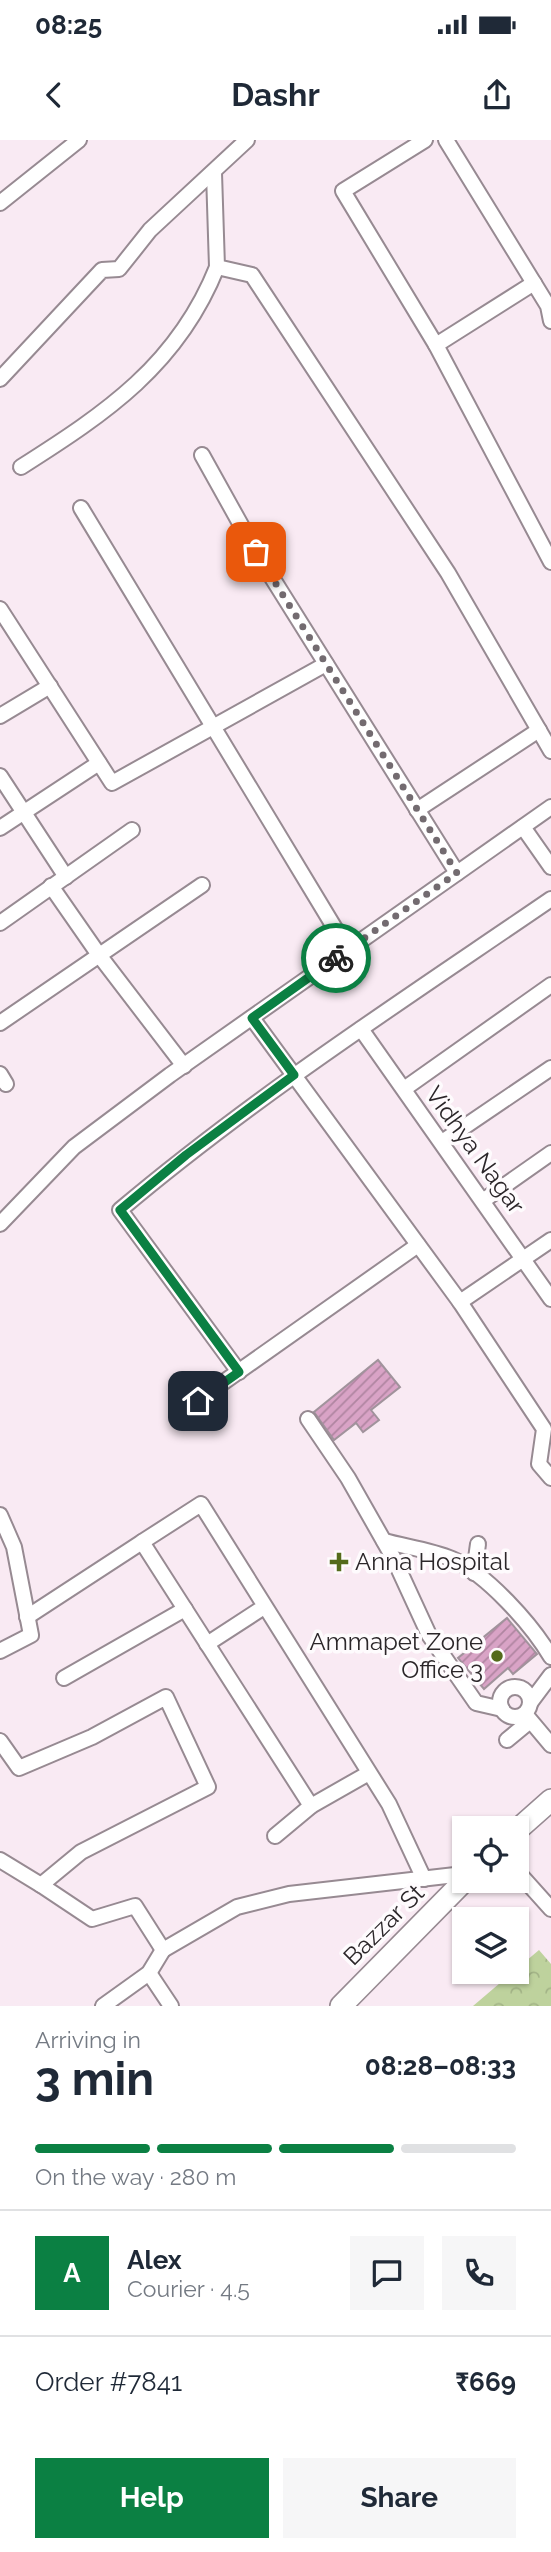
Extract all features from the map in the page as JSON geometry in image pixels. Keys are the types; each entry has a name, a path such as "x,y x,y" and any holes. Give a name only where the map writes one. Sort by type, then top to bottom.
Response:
{"main road":[{"path":"529,1819 551,1800"},
{"name":"Bazzar St","path":"341,2006 452,1893"}],"street":[{"path":"0,203 79,140"},
{"path":"0,379 102,270 119,269 150,230 247,140"},
{"path":"425,140 343,191 436,345 551,562"},
{"path":"446,140 548,306 551,321"},
{"path":"21,467 89,424 140,383 178,337 217,267 214,173"},
{"path":"217,267 251,275 448,573 551,751"},
{"path":"436,345 534,283"},
{"path":"202,456 256,552 457,873"},
{"path":"81,508 348,950"},
{"path":"0,609 112,783 326,664"},
{"path":"0,716 50,686"},
{"path":"417,810 539,730"},
{"path":"0,828 99,763"},
{"path":"0,776 66,877"},
{"path":"0,1224 74,1147 184,1066 551,807"},
{"path":"523,827 551,867"},
{"path":"0,923 132,830"},
{"path":"0,1023 202,885"},
{"path":"51,886 99,956 184,1066"},
{"path":"239,1372 120,1210 186,1155 294,1075 551,899"},
{"path":"404,1089 551,985"},
{"path":"252,1018 460,1302 547,1426 539,1464 551,1478"},
{"name":"Vidhya Nagar","path":"361,1029 551,1298"},
{"path":"442,1142 551,1068"},
{"path":"484,1200 551,1153"},
{"path":"460,1302 551,1240"},
{"path":"177,1415 418,1245"},
{"path":"308,1419 348,1478 384,1541 429,1635 476,1703 502,1709 513,1717 528,1712"},
{"path":"27,1617 201,1504 389,1804 424,1879"},
{"path":"0,1515 14,1547 31,1635 0,1651"},
{"path":"384,1541 452,1559 474,1573 519,1616 551,1657"},
{"path":"142,1542 311,1806"},
{"path":"474,1573 478,1544"},
{"path":"207,1644 264,1607"},
{"path":"64,1678 185,1609"},
{"path":"507,1740 551,1675"},
{"path":"502,1709 502,1695 510,1688 524,1690 528,1712 551,1745"},
{"path":"0,1741 19,1768 92,1737 166,1697 208,1787 81,1852 41,1885"},
{"path":"275,1836 287,1829 311,1806 369,1773"},
{"path":"0,1860 92,1919 135,1906 163,1950"},
{"path":"103,2006 149,1973 163,1950 236,1907 289,1894 452,1876"},
{"path":"529,1884 551,1909"},
{"path":"149,1973 171,2006"}],"green space":[{"path":"539,1950 551,1964 551,2006 473,2006 499,1984 529,1984 529,1958"}],"building":[{"path":"378,1360 400,1387 371,1410 379,1420 363,1432 356,1423 334,1440 314,1412"},
{"name":"Ammapet Zone Office 3","path":"507,1618 537,1654 513,1674 508,1668 484,1689 458,1658"}],"way so far":[{"path":"256,552 457,873 336,958"}],"place":[{"name":"Anna Hospital","path":"339,1562"},
{"name":"Ammapet Zone Office 3","path":"497,1656"}],"route":[{"path":"198,1401 239,1372 120,1210 186,1155 294,1075 252,1018 336,958"}]}
